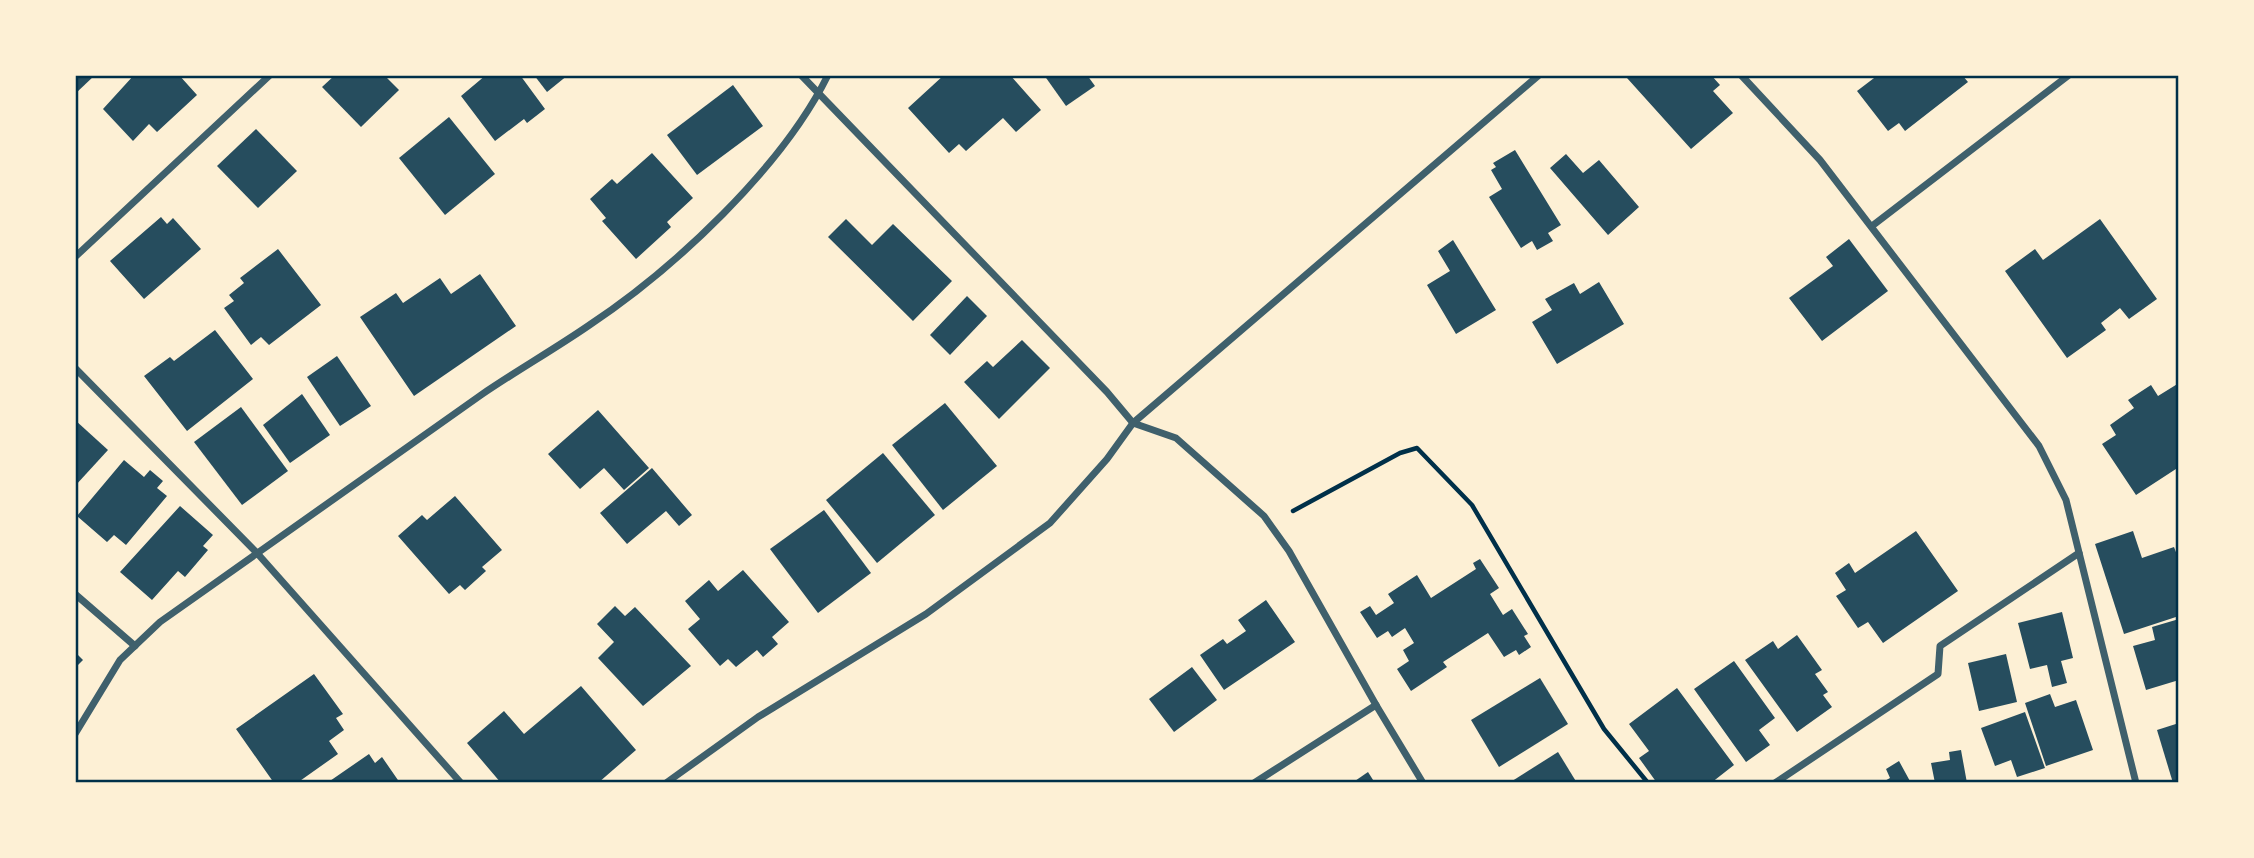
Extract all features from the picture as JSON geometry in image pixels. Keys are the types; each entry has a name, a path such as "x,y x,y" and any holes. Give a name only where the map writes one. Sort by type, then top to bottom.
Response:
{"street":[{"path":"75,257 270,75"},
{"path":"801,75 1107,392 1133,423 1176,438 1269,523 1289,551 1423,783"},
{"path":"75,734 120,660 160,622 485,393 590,325 666,266 723,211 796,130 828,75"},
{"path":"666,783 758,718 926,614 1050,523 1107,459 1133,423 1539,75"},
{"path":"1741,75 1820,160 2039,446 2066,500 2136,783"},
{"path":"1872,226 2069,75"},
{"path":"75,368 257,552 461,783"},
{"path":"1775,783 1938,674 1940,646 2079,553"},
{"path":"75,594 135,646"},
{"path":"1254,783 1376,705"}],"path":[{"path":"1269,523 1400,453 1417,448 1472,505 1481,525 1604,729 1648,783"}],"building":[{"path":"75,75 95,75 75,94"},
{"path":"134,75 179,75 197,95 157,132 149,124 133,141 103,109"},
{"path":"335,75 384,75 399,90 361,127 322,87"},
{"path":"486,75 520,75 545,109 527,123 524,119 495,141 461,96"},
{"path":"534,75 568,75 547,92"},
{"path":"944,75 1010,75 1041,110 1016,132 1003,118 966,151 959,144 949,153 908,108"},
{"path":"1044,75 1087,75 1095,86 1066,106"},
{"path":"1630,75 1711,75 1720,85 1713,91 1733,113 1691,149 1627,78"},
{"path":"1878,75 1962,75 1968,82 1905,131 1899,123 1888,131 1857,91"},
{"path":"733,85 763,126 697,175 667,135"},
{"path":"449,117 495,174 445,215 399,158"},
{"path":"256,129 297,171 258,208 217,166"},
{"path":"1515,150 1561,225 1548,233 1553,241 1537,250 1532,241 1521,248 1489,197 1502,189 1491,170 1496,167 1493,163"},
{"path":"652,153 693,198 667,222 671,227 636,259 602,221 606,218 590,199 612,179 617,184"},
{"path":"1566,154 1583,173 1599,160 1639,207 1608,235 1550,168"},
{"path":"161,217 167,224 173,218 201,249 144,299 110,261"},
{"path":"846,219 872,245 893,224 952,281 913,321 828,237"},
{"path":"2100,219 2157,299 2129,319 2120,308 2101,323 2106,330 2067,358 2005,271 2035,249 2043,260"},
{"path":"1849,239 1888,291 1822,341 1789,298 1833,266 1826,257"},
{"path":"1453,240 1496,310 1456,334 1427,285 1450,271 1438,251"},
{"path":"278,249 321,305 269,345 261,337 251,345 224,308 234,301 229,295 244,283 240,278"},
{"path":"480,274 516,326 414,396 360,317 396,293 403,303 440,278 451,294"},
{"path":"1599,282 1624,324 1557,364 1532,322 1552,310 1545,299 1574,283 1580,294"},
{"path":"967,296 987,316 950,355 930,335"},
{"path":"215,330 253,379 187,431 144,376 170,357 174,361"},
{"path":"1022,340 1050,368 999,419 964,382 987,361 993,367"},
{"path":"337,356 371,406 340,426 307,377"},
{"path":"2179,383 2179,467 2136,495 2102,444 2116,435 2110,425 2134,408 2128,400 2151,385 2158,396"},
{"path":"302,394 330,435 290,463 263,425"},
{"path":"945,403 997,466 943,510 892,445"},
{"path":"241,407 288,471 242,505 194,442"},
{"path":"598,410 649,468 624,490 604,468 580,489 548,454"},
{"path":"75,420 108,450 75,486"},
{"path":"883,453 935,515 877,563 826,500"},
{"path":"124,460 144,477 150,470 163,481 157,488 167,496 126,545 114,535 107,542 77,516"},
{"path":"652,468 692,515 679,526 666,511 627,544 600,513"},
{"path":"455,496 502,550 482,567 486,571 465,590 460,585 449,594 398,536 422,515 427,520"},
{"path":"180,506 213,535 203,546 208,550 185,577 178,571 152,600 120,572"},
{"path":"824,510 871,573 818,613 770,549"},
{"path":"1916,531 1958,591 1883,643 1868,622 1858,628 1836,596 1846,590 1835,573 1849,563 1855,573"},
{"path":"2133,531 2142,558 2174,547 2179,560 2179,616 2124,634 2095,544"},
{"path":"1480,559 1499,588 1490,594 1503,615 1512,609 1528,634 1524,636 1531,647 1519,655 1516,650 1504,657 1488,633 1443,662 1447,667 1411,691 1397,669 1409,661 1403,650 1414,643 1405,628 1392,637 1388,631 1377,638 1360,612 1370,606 1376,615 1394,603 1388,594 1417,575 1431,598 1476,569 1473,563"},
{"path":"743,570 789,622 772,637 778,644 763,657 757,650 736,667 728,659 720,666 688,629 700,619 685,601 709,580 718,591"},
{"path":"1266,600 1295,642 1224,690 1200,655 1223,639 1227,644 1246,631 1238,620"},
{"path":"615,606 625,616 635,607 691,666 643,706 598,658 614,642 597,624"},
{"path":"2062,612 2073,658 2061,661 2067,683 2052,687 2047,665 2030,669 2018,623"},
{"path":"2179,619 2179,680 2146,690 2133,646 2155,640 2152,627"},
{"path":"1797,635 1822,670 1815,674 1828,692 1823,695 1832,707 1797,732 1745,660 1773,641 1778,649"},
{"path":"75,652 83,660 75,668"},
{"path":"2006,654 2017,702 1979,711 1968,663"},
{"path":"1734,661 1775,718 1759,730 1770,745 1746,762 1694,689"},
{"path":"1192,667 1217,700 1174,732 1149,699"},
{"path":"314,674 343,714 336,718 344,730 329,741 338,754 297,783 274,783 236,729"},
{"path":"1540,678 1568,724 1499,767 1471,720"},
{"path":"581,686 636,750 598,783 501,783 467,743 504,711 524,734"},
{"path":"1677,688 1734,765 1711,783 1657,783 1639,758 1649,751 1629,724"},
{"path":"2050,694 2055,707 2076,700 2093,750 2046,766 2025,703"},
{"path":"2025,712 2045,768 2017,777 2011,760 1995,766 1981,728"},
{"path":"2179,723 2179,781 2173,783 2157,730"},
{"path":"1961,750 1967,783 1935,783 1931,763 1950,760 1949,752"},
{"path":"1558,752 1577,783 1509,783"},
{"path":"369,754 375,763 382,757 400,783 327,783"},
{"path":"1899,761 1911,783 1881,783 1890,778 1886,769"},
{"path":"1368,772 1375,783 1352,783"}]}
